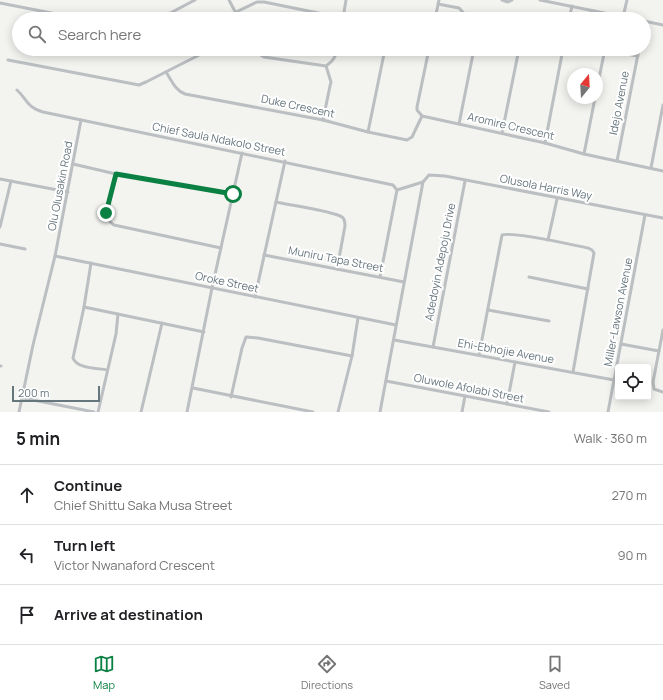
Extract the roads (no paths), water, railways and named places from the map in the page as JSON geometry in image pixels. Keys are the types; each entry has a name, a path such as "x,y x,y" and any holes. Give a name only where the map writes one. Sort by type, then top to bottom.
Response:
{"street":[{"path":"172,12 195,0"},
{"path":"229,0 236,12 257,2 264,2 313,12"},
{"path":"344,12 346,0"},
{"path":"502,0 508,2 512,0"},
{"path":"540,0 600,12"},
{"path":"624,12 627,0"},
{"path":"437,12 439,2 459,8 463,12"},
{"path":"0,3 46,12"},
{"path":"571,12 572,6"},
{"path":"651,24 663,25"},
{"path":"8,60 139,85 197,56"},
{"path":"263,56 326,66 333,62 336,56"},
{"path":"368,132 384,56"},
{"path":"422,116 417,110 417,107 428,56"},
{"path":"458,124 473,56"},
{"path":"502,133 518,56"},
{"path":"545,143 562,56"},
{"path":"601,68 604,56"},
{"name":"Idejo Avenue","path":"617,160 638,56"},
{"path":"323,120 331,82 326,66"},
{"name":"Duke Crescent","path":"166,72 174,86 185,94 323,120 368,132 410,139 422,116"},
{"name":"Chief Saula Ndakolo Street","path":"17,90 23,99 37,110 285,161 393,185 397,190"},
{"path":"584,154 594,104"},
{"path":"651,168 663,105"},
{"name":"Aromire Crescent","path":"422,116 502,133 584,154 663,171"},
{"name":"Olu Olusakin Road","path":"19,412 55,256 81,120"},
{"path":"187,412 212,288 242,153"},
{"path":"255,297 285,161"},
{"path":"73,164 116,174 233,194"},
{"path":"116,174 106,213 108,222 114,225 221,248"},
{"name":"Olusola Harris Way","path":"423,182 432,174 663,218"},
{"path":"0,179 68,192"},
{"path":"0,228 11,181"},
{"name":"Adedoyin Adepoju Drive","path":"433,347 465,181"},
{"path":"380,277 397,190 423,182 419,210 380,412"},
{"path":"548,240 557,199"},
{"path":"276,202 342,217 345,226 337,270"},
{"name":"Miller-Lawson Avenue","path":"608,412 645,215"},
{"path":"479,355 502,235 509,234 548,240 588,248 594,253 573,372"},
{"path":"0,244 25,249"},
{"name":"Muniru Tapa Street","path":"264,255 404,282"},
{"name":"Oroke Street","path":"55,256 358,318 396,324"},
{"path":"91,263 84,307 73,358 79,365 108,370"},
{"path":"529,277 588,288"},
{"path":"84,307 204,332"},
{"path":"488,310 549,321"},
{"path":"98,412 116,334 118,314"},
{"path":"338,412 352,356 358,318"},
{"path":"141,412 162,323"},
{"path":"663,330 653,385 656,390 663,392"},
{"path":"231,397 242,348 246,337 352,356"},
{"name":"Ehi-Ebhojie Avenue","path":"394,340 614,380"},
{"path":"621,344 659,351"},
{"path":"507,404 515,362"},
{"name":"Oluwole Afolabi Street","path":"386,381 549,412"},
{"path":"193,388 231,397 313,412"},
{"path":"462,412 465,396"},
{"path":"23,398 94,412"}]}
